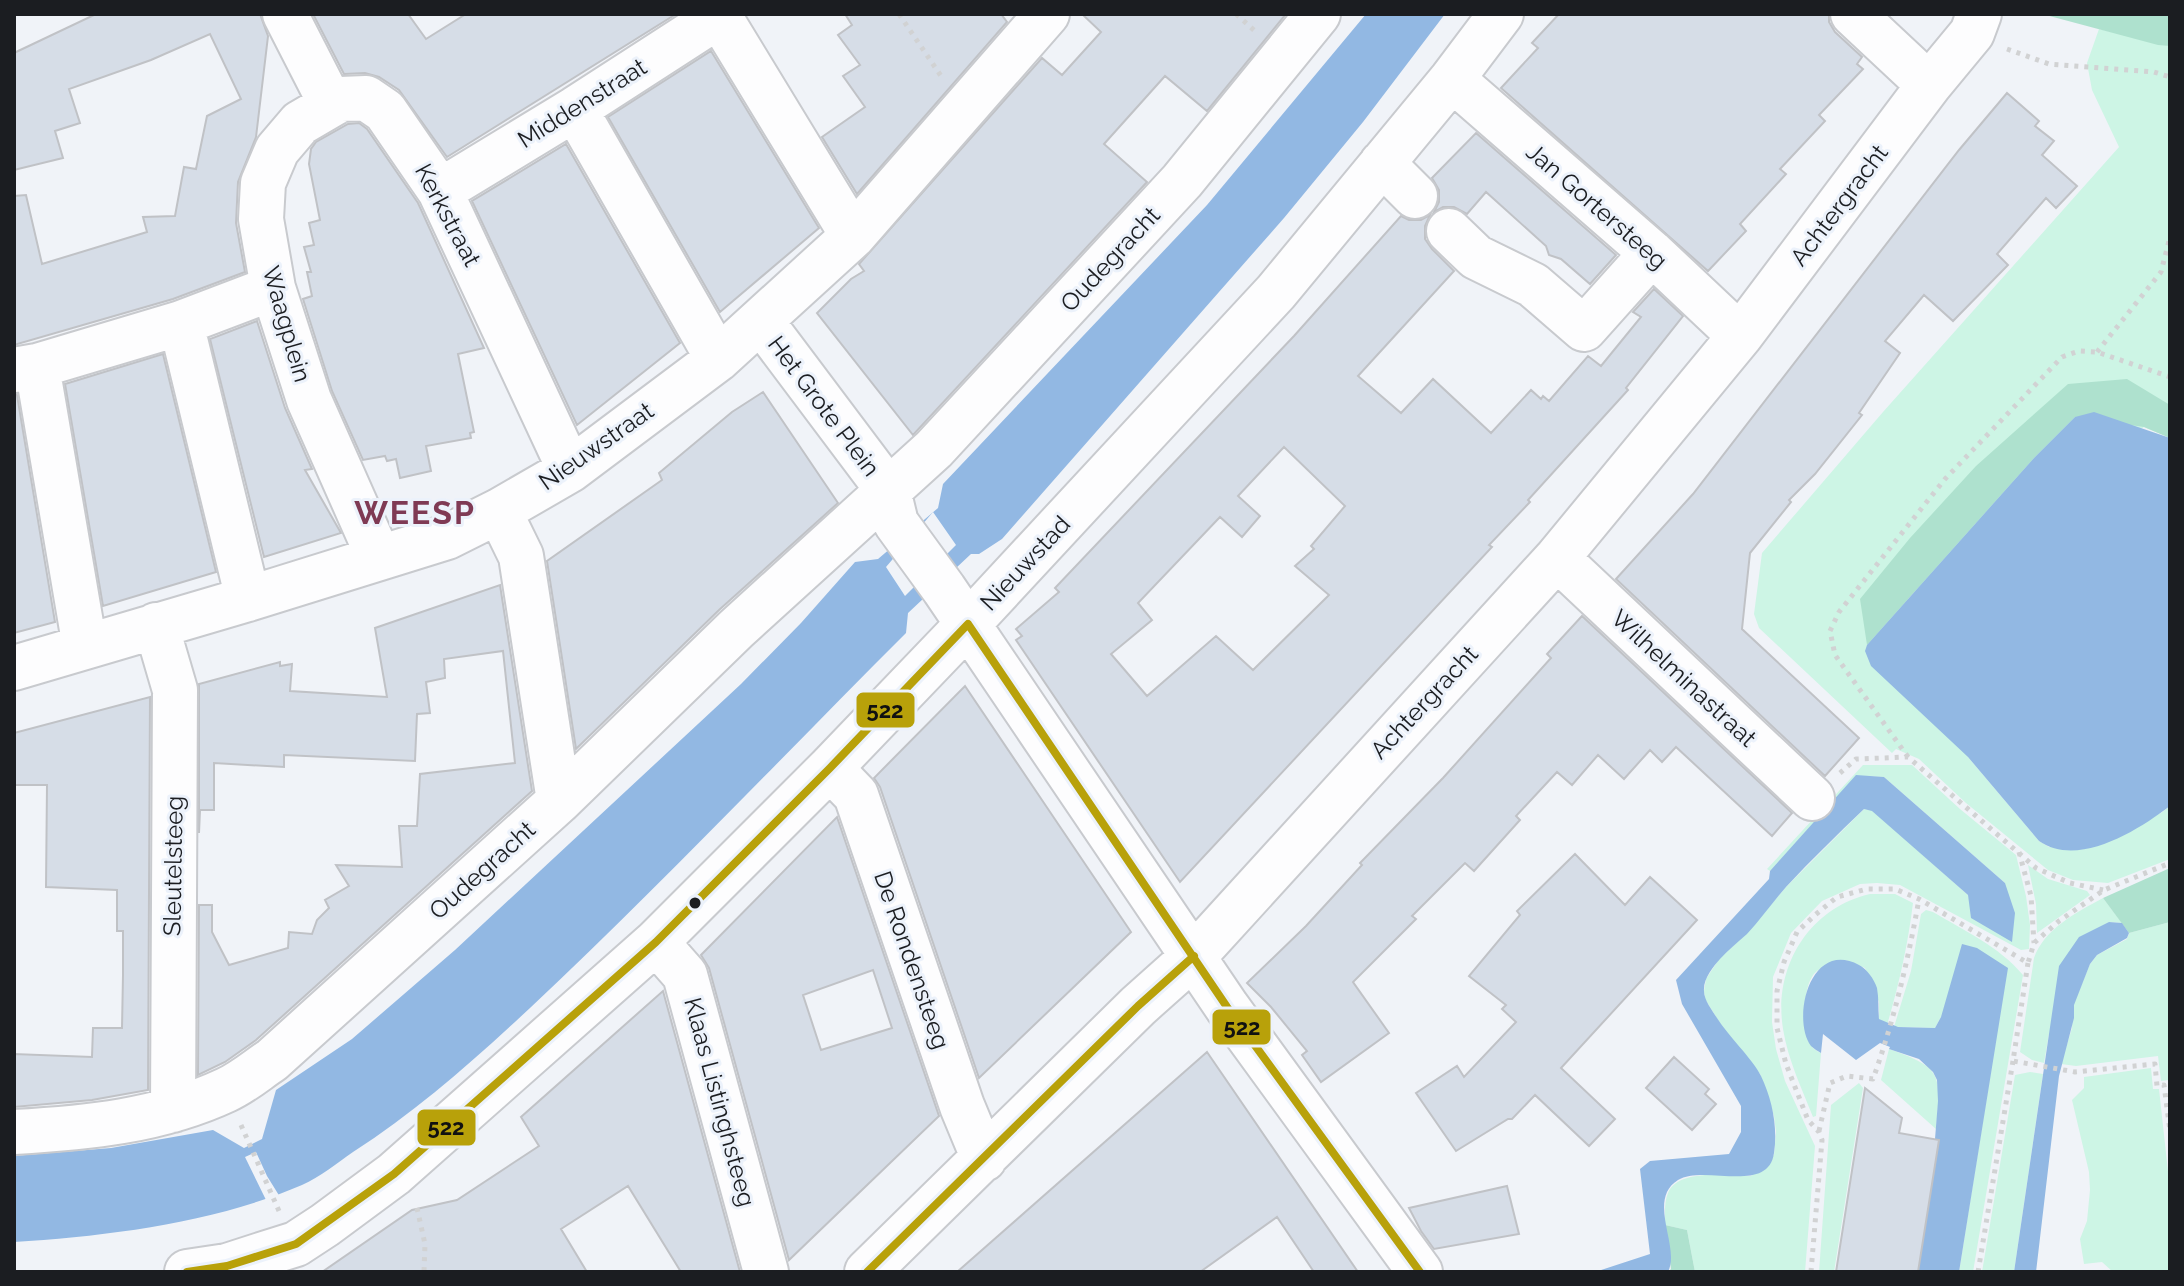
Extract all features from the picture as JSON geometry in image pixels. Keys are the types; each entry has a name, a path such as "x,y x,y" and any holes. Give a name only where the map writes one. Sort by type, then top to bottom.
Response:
{"street":[{"path":"285,14 331,104"},
{"name":"Oudegracht","path":"14,1132 86,1128 173,1110 228,1090 272,1060 559,801 736,629 892,506 934,449 1182,181 1318,14"},
{"name":"Nieuwstad","path":"187,1272 227,1266 296,1244 325,1225 394,1174 656,942 968,624 1276,292 1452,79 1501,14"},
{"path":"1853,14 1929,85"},
{"path":"721,15 853,236"},
{"name":"Middenstraat","path":"440,191 721,15"},
{"name":"Nieuwstraat","path":"14,668 447,537 570,470 718,359 853,236 963,109 1036,18"},
{"name":"Achtergracht","path":"867,1272 1138,1006 1194,956 1557,558 1740,336 1975,24"},
{"name":"Jan Gortersteeg","path":"1452,79 1652,253 1740,336"},
{"name":"Kerkstraat","path":"331,104 354,97 376,103 403,135 440,191 570,470"},
{"name":"Waagplein","path":"331,104 300,123 277,150 263,183 261,219 273,288 309,400 379,558"},
{"path":"575,109 718,359"},
{"path":"1382,163 1415,196"},
{"path":"1449,231 1476,257 1533,285 1584,329 1652,253"},
{"path":"85,647 26,368 181,323 273,288"},
{"name":"Het Grote Plein","path":"761,321 892,506"},
{"path":"181,323 248,599"},
{"path":"892,506 944,589 1227,1007 1420,1272"},
{"path":"499,511 521,556 559,801"},
{"name":"Wilhelminastraat","path":"1557,558 1812,798"},
{"name":"Sleutelsteeg","path":"156,625 175,690 173,1110"},
{"name":"De Rondensteeg","path":"830,768 856,795 957,1091 984,1159"},
{"name":"Klaas Listinghsteeg","path":"656,942 685,975 766,1272"}],"path":[{"path":"899,14 963,109"},
{"path":"1975,24 2026,58 2049,64 2154,72 2170,77"},
{"path":"2097,352 2161,272 2170,237"},
{"path":"2104,890 2070,883 2036,868 1908,757 1835,655 1830,631 1839,612 1945,479 2062,357 2079,351 2097,352 2170,377"},
{"path":"1812,798 1856,759 1908,757"},
{"path":"1978,1272 2028,963 2034,943 2031,896 2019,851"},
{"path":"2034,943 2059,921 2104,890 2170,863"},
{"path":"1811,1272 1822,1140 1808,1120 1786,1064 1777,1028 1777,991 1797,932 1837,897 1867,889 1895,889 1919,899 2028,963"},
{"path":"1819,1132 1830,1083 1847,1076 1873,1079 1894,1018 1919,899"},
{"path":"2013,1061 2075,1072 2155,1064 2157,1086 2164,1085 2170,1131"},
{"path":"245,1136 278,1208"},
{"path":"394,1174 417,1206 425,1244 424,1272"}],"green space":[{"path":"2042,14 2170,14 2170,46 2158,45"},
{"path":"2099,29 2170,46 2170,438 2144,427 1907,597 1968,757 2039,841 2049,847 2161,813 2170,806 2170,859 2108,883 2073,880 2048,870 1966,803 1919,759 1896,749 1892,753 1759,628 1754,614 1762,553 2119,147 2092,90 2087,63"},
{"path":"2127,379 2170,405 2170,438 2144,427 2075,417 2034,458 1867,645 1860,599 1910,538 1976,466 2068,384"},
{"path":"1863,765 1912,765 2016,855 2026,896 2029,949 2021,950 1900,885 1860,884 1822,901 1791,933 1773,977 1772,1022 1776,1049 1785,1081 1815,1146 1805,1272 1695,1272 1687,1230 1665,1225 1668,1193 1673,1185 1693,1177 1751,1176 1774,1155 1776,1132 1760,1074 1728,1036 1705,999 1706,979 1719,959 1864,809 1872,810 1968,895 1972,910 2005,883 1884,777 1856,776 1770,871 1767,869"},
{"path":"2028,865 2048,879 2087,891 2090,895 2037,933 2036,904"},
{"path":"2170,868 2170,922 2129,933 2103,898"},
{"path":"1870,894 1895,894 1913,903 1895,995 1887,1025 1879,1019 1879,1002 1865,968 1845,960 1822,968 1812,977 1805,1001 1806,1031 1812,1046 1821,1053 1816,1116 1813,1117 1785,1041 1781,1006 1784,984 1790,963 1813,927 1829,912 1848,901"},
{"path":"2103,898 2122,923 2109,922 2049,1034 2044,1063 2032,1060 2020,1052 2034,958 2053,930"},
{"path":"1926,910 1969,932 2023,975 1973,1272 1959,1272 2007,968 1941,1017 1935,1028 1894,1027 1911,971 1921,914"},
{"path":"2170,922 2170,1089 2169,1080 2161,1081 2158,1056 2076,1066 2061,1064 2072,1028 2073,1005 2090,964 2097,955 2127,939 2129,933"},
{"path":"1889,1049 1920,1062 1935,1076 1938,1085 1936,1129 1881,1080"},
{"path":"2151,1068 2153,1089 2159,1089 2170,1190 2170,1272 2113,1272 2102,1262 2084,1264 2080,1239 2087,1221 2089,1172 2072,1100 2084,1088 2084,1077"},
{"path":"2030,1072 2043,1074 2014,1272 1982,1272 2015,1075"},
{"path":"1859,1083 1863,1088 1834,1272 1819,1272 1831,1105"},
{"path":"1665,1225 1687,1230 1695,1272 1668,1272 1671,1269"}],"water":[{"path":"1366,14 1445,14 1363,122 1284,218 1002,539 979,554 971,554 908,613 906,633 626,916 509,1027 400,1119 302,1185 233,1209 160,1226 14,1242 14,1156 111,1148 213,1130 244,1148 262,1139 276,1090 352,1039 455,950 741,684 855,562 878,559 938,508 943,484 1207,205"},
{"path":"2094,412 2170,438 2170,806 2141,826 2107,843 2071,850 2054,848 2039,841 1968,757 1871,666 1865,651 1867,645 2034,458 2075,417"},
{"path":"1856,775 1884,777 2005,883 2015,913 2012,942 1971,918 1968,895 1872,811 1864,809 1786,887 1747,934 1726,952 1705,982 1704,994 1709,1005 1757,1069 1768,1094 1775,1133 1774,1153 1769,1166 1760,1173 1748,1176 1689,1176 1678,1180 1669,1189 1664,1211 1671,1250 1668,1272 1595,1272 1650,1254 1640,1169 1650,1161 1729,1154 1741,1132 1741,1106 1682,1004 1676,980 1769,879 1770,871"},
{"path":"2109,922 2122,923 2129,933 2127,938 2097,955 2090,964 2074,1005 2074,1018 2059,1076 2036,1272 2014,1272 2059,966 2079,937"},
{"path":"1962,944 1977,948 2008,968 1959,1272 1918,1272 1939,1140 1935,1139 1937,1080 1919,1059 1880,1043 1856,1060 1823,1034 1821,1053 1811,1046 1805,1034 1804,1002 1817,972 1828,963 1842,960 1859,965 1872,978 1877,988 1879,1019 1898,1027 1935,1028"}],"pier":[{"path":"933,512 956,545 905,596 886,567"},
{"path":"256,1152 280,1197 267,1202 245,1157"}],"building":[{"path":"96,14 260,14 268,36 256,137 238,182 236,223 245,272 173,299 14,345 14,196 26,195 42,264 147,232 143,217 175,216 184,167 196,169 207,116 241,99 210,34 151,60 69,89 80,123 55,131 63,158 14,170 14,53"},
{"path":"313,14 408,14 426,39 466,14 676,14 447,157 399,90 379,77 365,73 344,74"},
{"path":"845,14 1001,14 1007,22 857,194 822,137 865,107 843,76 860,65 838,35 852,25"},
{"path":"1082,14 1286,14 1207,111 1165,76 1104,144 1147,182 913,435 817,313 851,279 864,271 859,264 1042,58 1062,75 1101,32"},
{"path":"1559,14 1829,14 1829,22 1835,32 1862,57 1857,64 1863,69 1819,115 1825,121 1780,169 1786,174 1740,224 1746,231 1708,271 1501,88 1538,48 1532,43"},
{"path":"711,51 819,228 720,312 608,117"},
{"path":"2007,93 2039,121 2035,126 2054,141 2042,155 2077,186 2056,208 2046,198 1997,254 2008,265 1953,321 1924,295 1885,341 1900,353 1859,413 1862,415 1815,474 1789,500 1791,502 1750,553 1742,629 1859,738 1825,776 1616,579 1693,494 1959,150"},
{"path":"359,123 367,129 418,203 484,348 458,354 474,432 470,433 471,438 426,446 431,471 400,478 396,459 387,461 385,456 363,460 332,391 303,299 312,296 307,272 311,272 304,247 314,245 309,223 320,220 309,164 311,149 316,142 348,124"},
{"path":"1476,133 1616,255 1590,284 1561,259 1549,255 1546,246 1486,192 1467,214 1454,207 1443,207 1434,212 1439,202 1439,190 1432,178"},
{"path":"566,144 680,343 577,425 472,201"},
{"path":"1430,215 1425,226 1425,239 1454,271 1358,376 1401,413 1433,379 1491,433 1531,390 1541,399 1543,396 1549,401 1588,356 1601,366 1641,317 1633,312 1654,289 1683,316 1626,388 1628,390 1489,545 1492,547 1180,882 1016,640 1022,636 1016,629 1059,592 1055,588 1294,336 1401,216 1421,220","holes":["1284,447 1345,506 1311,546 1314,549 1295,566 1329,595 1253,670 1216,636 1147,696 1111,654 1152,620 1138,603 1220,517 1242,537 1260,516 1238,496"]},
{"path":"257,321 285,408 312,469 305,470 341,533 264,557 210,339"},
{"path":"163,354 216,572 103,606 65,384"},
{"path":"763,392 838,503 719,610 576,749 547,561 662,480 659,473 732,412"},
{"path":"14,394 17,395 55,622 14,633"},
{"path":"500,585 532,791 256,1040 225,1062 198,1075 199,905 212,905 212,932 229,965 288,948 289,932 312,934 317,920 329,908 325,900 349,886 336,865 402,867 399,826 417,826 420,774 515,763 503,651 444,659 445,678 426,682 430,713 417,714 415,761 284,755 284,767 214,763 214,810 200,810 199,833 199,684 280,662 280,666 292,664 290,691 387,697 375,628"},
{"path":"1582,616 1792,813 1772,836 1676,747 1662,762 1650,750 1624,779 1598,755 1572,785 1557,772 1516,816 1520,820 1474,871 1465,863 1412,916 1416,919 1353,982 1389,1033 1321,1082 1302,1055 1307,1051 1247,983 1306,926 1362,865 1360,863 1443,778 1551,658 1547,654"},
{"path":"965,686 1131,932 979,1078 880,787 874,778"},
{"path":"150,697 148,1090 92,1100 14,1107 14,1054 92,1057 93,1028 122,1028 123,931 117,931 117,890 46,887 47,785 14,785 14,733"},
{"path":"837,817 939,1116 789,1260 709,968 701,955","holes":["873,970 892,1028 821,1050 803,995"]},
{"path":"1575,854 1625,905 1650,877 1697,920 1561,1068 1615,1119 1589,1146 1535,1095 1512,1119 1456,1151 1416,1093 1457,1066 1464,1077 1516,1022 1502,1009 1506,1005 1469,976 1520,915 1517,911"},
{"path":"663,991 740,1272 681,1272 628,1186 561,1229 587,1272 322,1272 412,1210 457,1200 539,1146 521,1117"},
{"path":"1207,1052 1358,1272 1314,1272 1277,1217 1200,1272 957,1272"},
{"path":"1674,1057 1709,1089 1705,1094 1716,1104 1692,1130 1646,1088"},
{"path":"1865,1088 1902,1118 1899,1133 1939,1140 1918,1272 1836,1272"},
{"path":"1507,1186 1519,1234 1434,1249 1409,1208"}],"transit line":[{"name":"522","path":"187,1272 227,1266 296,1244 394,1174 656,942 968,624 1227,1007 1420,1272"},
{"name":"522","path":"867,1272 1138,1006 1194,956"}],"district":[{"name":"WEESP","path":"415,512"}]}
